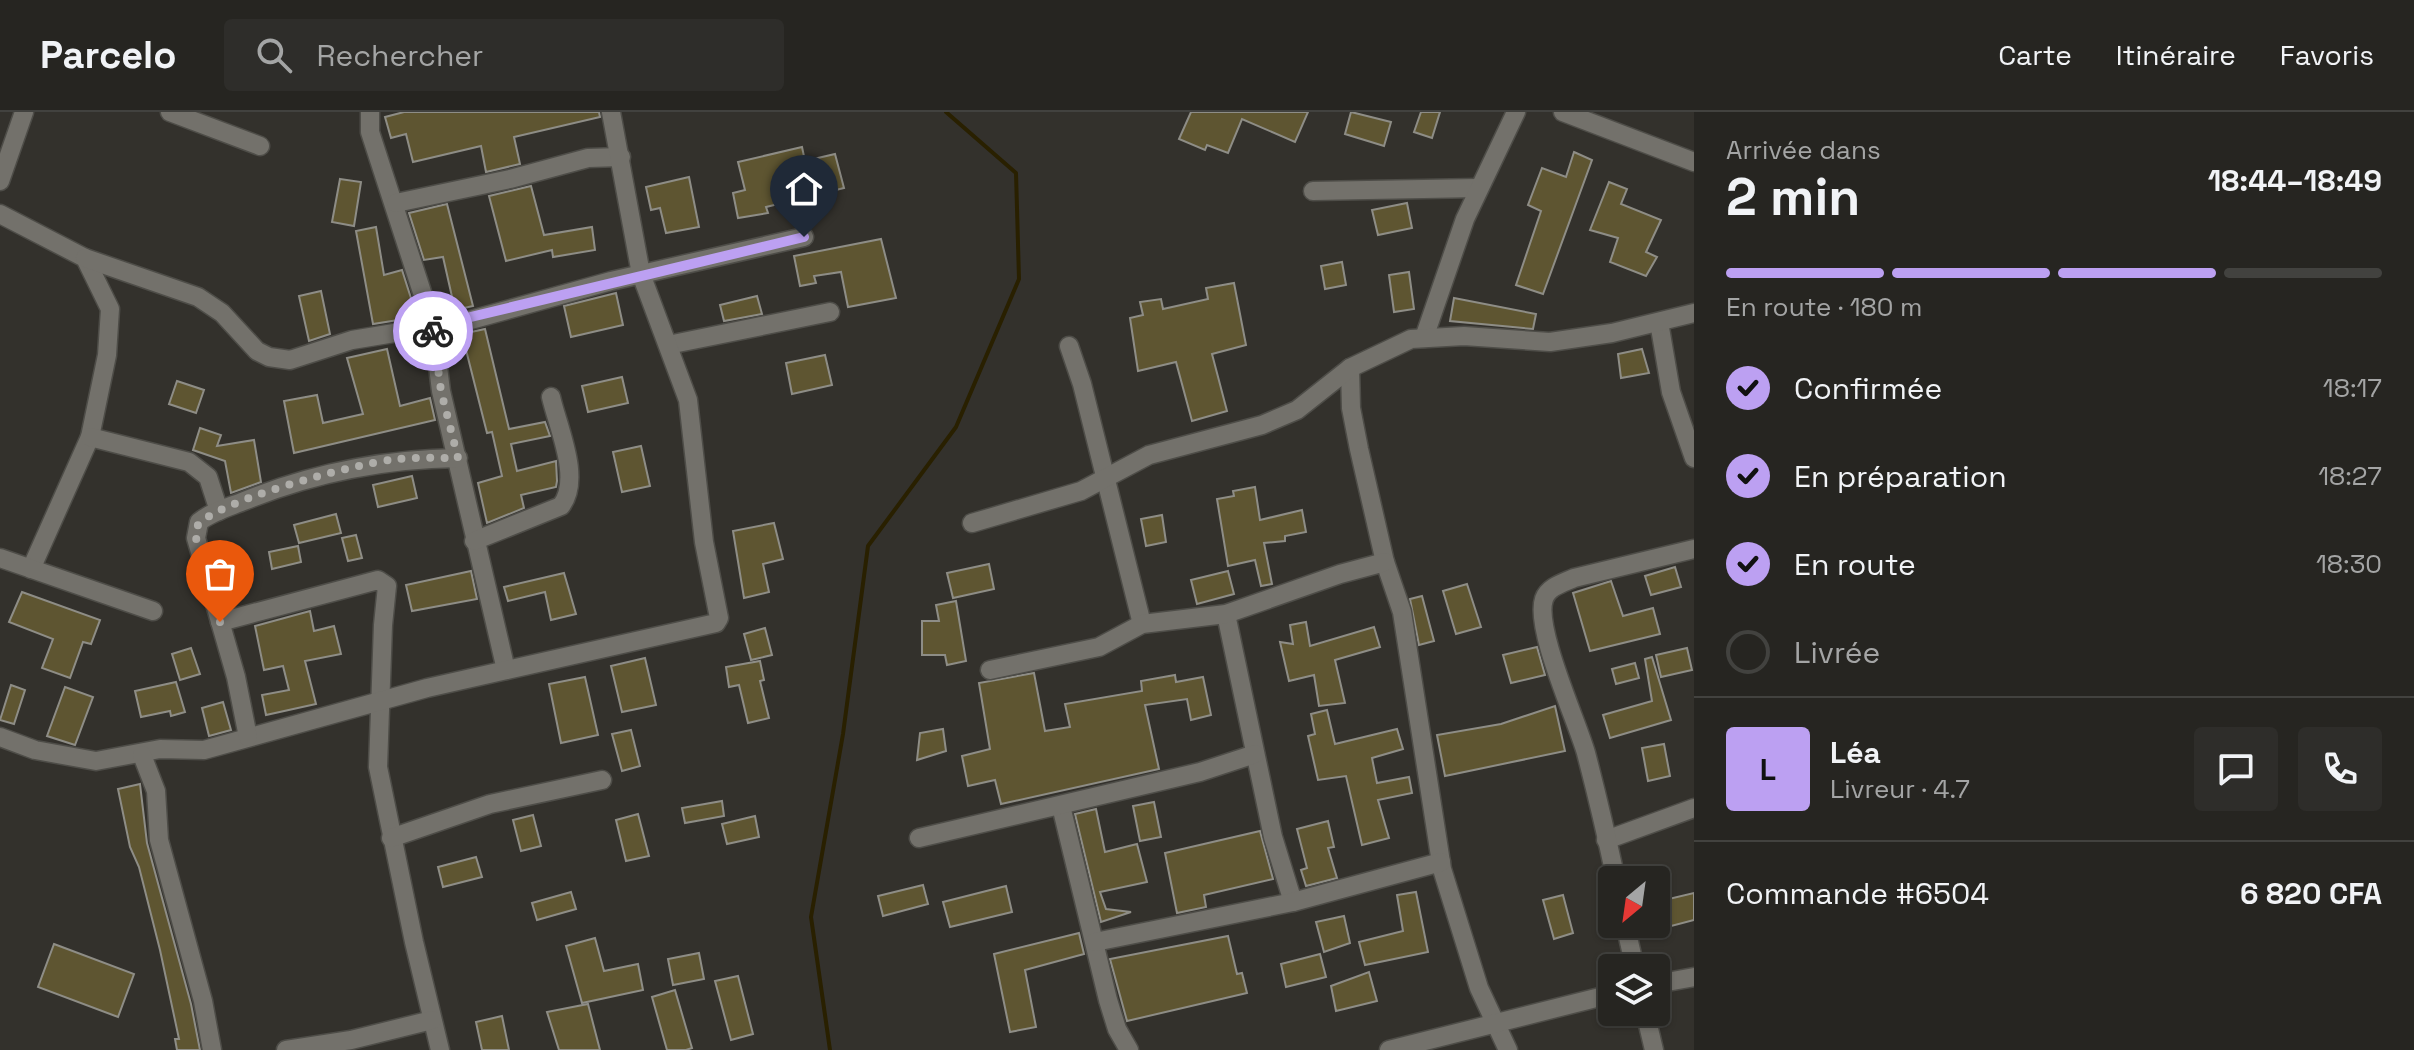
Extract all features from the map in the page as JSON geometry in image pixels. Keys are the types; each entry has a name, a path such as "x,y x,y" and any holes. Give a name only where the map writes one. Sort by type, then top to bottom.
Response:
{"street":[{"path":"0,181 24,112"},
{"path":"170,112 260,146"},
{"path":"370,112 370,132 396,203 433,326 441,391 506,670"},
{"path":"0,737 66,757 96,761 142,755 160,749 204,750 380,701 716,623 719,618 704,542 688,400 641,274 611,112"},
{"path":"1424,338 1478,188 1516,112"},
{"path":"1563,112 1694,162"},
{"path":"396,203 510,179 588,158 621,157"},
{"path":"1313,191 1478,188"},
{"path":"0,214 85,258 213,305 250,345 269,357 290,360 352,340 478,318 641,274 804,237"},
{"path":"31,569 90,437 107,355 110,309 85,258"},
{"path":"668,345 830,312"},
{"path":"972,523 1052,502 1149,455 1234,435 1297,410 1350,368 1383,351 1424,338 1464,336 1550,342 1694,313"},
{"path":"1659,322 1671,392 1694,458"},
{"path":"1069,346 1082,384 1142,624"},
{"path":"1350,368 1351,408 1385,562 1402,612 1415,710 1436,810 1441,862 1479,988 1508,1050"},
{"path":"474,541 561,506 569,496 569,473 551,397"},
{"path":"90,437 189,462 208,477 219,511"},
{"path":"248,737 196,528 205,517 308,479 388,460 458,458"},
{"path":"1612,866 1585,751 1557,670 1542,611 1544,598 1555,587 1574,578 1694,549"},
{"path":"0,558 153,611"},
{"path":"990,670 1099,647 1142,624 1226,614 1340,574 1385,562"},
{"path":"220,622 378,580 387,586 378,767 391,838 440,1050"},
{"path":"1226,614 1273,837 1293,902"},
{"path":"919,838 1200,772 1255,754"},
{"path":"142,755 156,791 159,840 203,1001 212,1050"},
{"path":"391,838 490,804 602,780"},
{"path":"1061,806 1117,1029 1129,1050"},
{"path":"1606,840 1694,808"},
{"path":"1095,942 1293,902 1441,862"},
{"path":"1670,981 1694,977"},
{"path":"1389,1050 1598,997"},
{"path":"286,1050 351,1040 432,1020"},
{"path":"1648,1026 1654,1050"}],"building":[{"path":"404,112 599,112 600,117 514,137 520,164 486,172 481,146 413,162 406,134 391,138 385,117"},
{"path":"1191,112 1308,112 1295,142 1242,119 1228,153 1207,145 1205,150 1179,139"},
{"path":"1351,112 1391,122 1384,146 1345,134"},
{"path":"1421,112 1440,112 1432,138 1414,132"},
{"path":"802,147 805,161 835,154 844,188 766,207 768,213 738,218 733,193 745,190 738,162"},
{"path":"1574,152 1592,160 1543,294 1516,285 1541,211 1528,205 1542,168 1566,177"},
{"path":"689,177 699,227 666,233 660,208 651,210 646,187"},
{"path":"340,179 361,182 354,226 332,222"},
{"path":"1609,182 1627,189 1621,204 1661,220 1646,252 1657,257 1646,276 1610,262 1618,238 1590,230"},
{"path":"531,186 544,235 592,227 595,250 553,257 552,250 506,261 489,196"},
{"path":"1407,203 1412,228 1378,235 1372,210"},
{"path":"447,204 473,306 455,310 443,257 424,260 409,213"},
{"path":"376,227 384,275 402,270 417,317 373,324 356,231"},
{"path":"881,239 896,298 848,307 841,272 814,276 816,283 800,286 794,256"},
{"path":"1342,262 1346,285 1325,289 1321,266"},
{"path":"1409,272 1414,309 1394,312 1389,275"},
{"path":"1234,283 1246,345 1212,354 1227,411 1192,421 1176,362 1138,371 1130,318 1143,315 1140,302 1161,299 1163,309 1208,299 1206,288"},
{"path":"321,291 330,334 309,341 299,296"},
{"path":"616,293 623,325 571,337 564,306"},
{"path":"757,296 762,314 724,321 720,305"},
{"path":"1454,298 1536,314 1533,329 1450,321"},
{"path":"485,329 509,429 545,422 550,436 511,444 517,471 556,461 557,481 556,487 521,495 524,508 487,523 478,483 502,476 492,432 487,433 462,334"},
{"path":"387,349 400,406 430,398 435,420 294,453 284,401 317,395 323,423 363,414 347,358"},
{"path":"1642,349 1649,373 1621,378 1618,354"},
{"path":"825,355 832,385 792,394 786,363"},
{"path":"622,377 628,403 588,412 582,386"},
{"path":"177,381 204,390 196,413 169,404"},
{"path":"200,428 221,435 217,446 254,440 261,482 231,493 225,461 193,450"},
{"path":"641,446 650,486 622,492 613,452"},
{"path":"412,476 417,498 378,507 373,485"},
{"path":"1255,487 1260,520 1302,510 1306,532 1285,536 1285,541 1264,543 1272,584 1261,586 1255,560 1228,566 1217,499 1234,496 1233,491"},
{"path":"336,514 341,533 299,543 294,525"},
{"path":"1162,515 1166,542 1146,546 1141,519"},
{"path":"774,523 783,559 763,564 769,592 744,598 733,531"},
{"path":"356,535 362,558 348,561 342,538"},
{"path":"298,546 301,562 272,569 269,552"},
{"path":"989,564 994,589 953,598 947,573"},
{"path":"1675,567 1681,587 1651,595 1645,576"},
{"path":"471,571 477,599 412,611 406,585"},
{"path":"1228,571 1234,594 1197,604 1191,580"},
{"path":"564,573 576,614 551,620 545,592 508,601 504,587"},
{"path":"1611,581 1623,616 1653,608 1660,634 1590,651 1573,593"},
{"path":"1467,584 1481,627 1456,634 1443,591"},
{"path":"22,592 100,620 91,644 83,642 70,678 42,668 53,639 9,622"},
{"path":"1422,596 1434,641 1419,645 1410,599"},
{"path":"956,601 966,661 947,665 945,655 922,655 922,621 939,621 936,605"},
{"path":"310,611 314,631 334,626 341,654 305,661 316,704 266,715 262,695 289,690 283,666 264,670 255,626"},
{"path":"1306,622 1310,646 1374,627 1380,647 1335,660 1345,703 1319,706 1314,675 1289,681 1280,642 1293,644 1290,625"},
{"path":"765,628 772,655 751,660 744,634"},
{"path":"1537,647 1545,675 1511,683 1503,655"},
{"path":"191,648 200,674 180,680 172,654"},
{"path":"1687,648 1692,670 1661,677 1656,655"},
{"path":"1652,657 1671,720 1610,738 1603,715 1652,701 1645,659"},
{"path":"645,658 656,705 622,712 611,666"},
{"path":"760,661 764,680 760,681 769,718 748,723 739,685 729,687 726,667"},
{"path":"1635,663 1639,678 1616,684 1612,669"},
{"path":"1034,673 1045,731 1070,727 1065,704 1142,691 1141,681 1175,675 1176,682 1203,677 1211,715 1191,720 1187,699 1145,705 1159,769 1001,804 995,780 968,786 962,756 990,749 979,683"},
{"path":"585,677 598,735 561,743 549,684"},
{"path":"176,682 185,712 171,716 170,711 141,717 135,691"},
{"path":"11,685 25,690 14,724 0,720"},
{"path":"65,687 93,697 75,745 47,736"},
{"path":"223,702 231,730 209,736 202,708"},
{"path":"1555,706 1565,751 1445,776 1437,735 1501,724"},
{"path":"1327,710 1335,744 1397,729 1403,749 1372,758 1377,783 1409,777 1412,793 1378,800 1389,838 1362,845 1346,776 1318,780 1308,736 1315,734 1311,714"},
{"path":"943,729 946,751 917,760 920,733"},
{"path":"631,730 640,766 622,771 612,734"},
{"path":"1664,744 1670,776 1648,781 1642,748"},
{"path":"140,784 147,843 191,1004 200,1050 177,1050 175,1039 179,1039 160,950 139,867 130,847 118,789"},
{"path":"722,801 724,816 685,823 682,808"},
{"path":"1154,802 1161,837 1140,841 1133,806"},
{"path":"1096,809 1105,852 1137,844 1147,882 1100,892 1106,909 1131,912 1101,922 1075,814"},
{"path":"638,814 649,856 626,861 616,820"},
{"path":"533,815 541,846 521,851 513,820"},
{"path":"755,816 759,837 727,844 722,824"},
{"path":"1328,821 1334,847 1328,848 1337,878 1306,886 1301,870 1307,868 1297,829"},
{"path":"1260,831 1273,879 1204,895 1206,907 1177,913 1165,853"},
{"path":"476,857 482,877 443,887 438,867"},
{"path":"923,885 928,904 883,916 878,896"},
{"path":"1006,886 1012,912 950,927 943,902"},
{"path":"571,892 576,909 537,920 532,903"},
{"path":"1416,892 1428,952 1365,965 1359,942 1403,931 1397,895"},
{"path":"1694,893 1694,920 1670,926 1670,899"},
{"path":"1563,895 1573,933 1554,939 1543,900"},
{"path":"1344,916 1350,943 1324,952 1316,922"},
{"path":"1079,933 1084,954 1025,970 1036,1027 1010,1032 994,954"},
{"path":"1228,936 1237,974 1242,973 1247,993 1127,1021 1110,959"},
{"path":"595,938 604,971 638,964 643,990 582,1003 566,946"},
{"path":"54,944 134,974 118,1017 38,987"},
{"path":"699,953 704,979 673,985 668,959"},
{"path":"1320,954 1326,977 1286,987 1281,964"},
{"path":"1369,972 1377,1001 1336,1011 1331,986"},
{"path":"738,976 753,1034 731,1040 715,981"},
{"path":"675,990 692,1048 686,1050 667,1050 652,997"},
{"path":"588,1004 600,1050 559,1050 547,1012"},
{"path":"502,1016 509,1050 482,1050 476,1022"}],"waterway":[{"path":"830,1050 811,917 843,734 868,546 956,427 1019,279 1016,173 946,112"}],"way so far":[{"path":"220,622 196,538 196,528 205,517 266,492 343,470 388,460 458,458 441,391 433,331"}],"route":[{"path":"433,331 433,326 467,321 596,285 804,237"}]}
